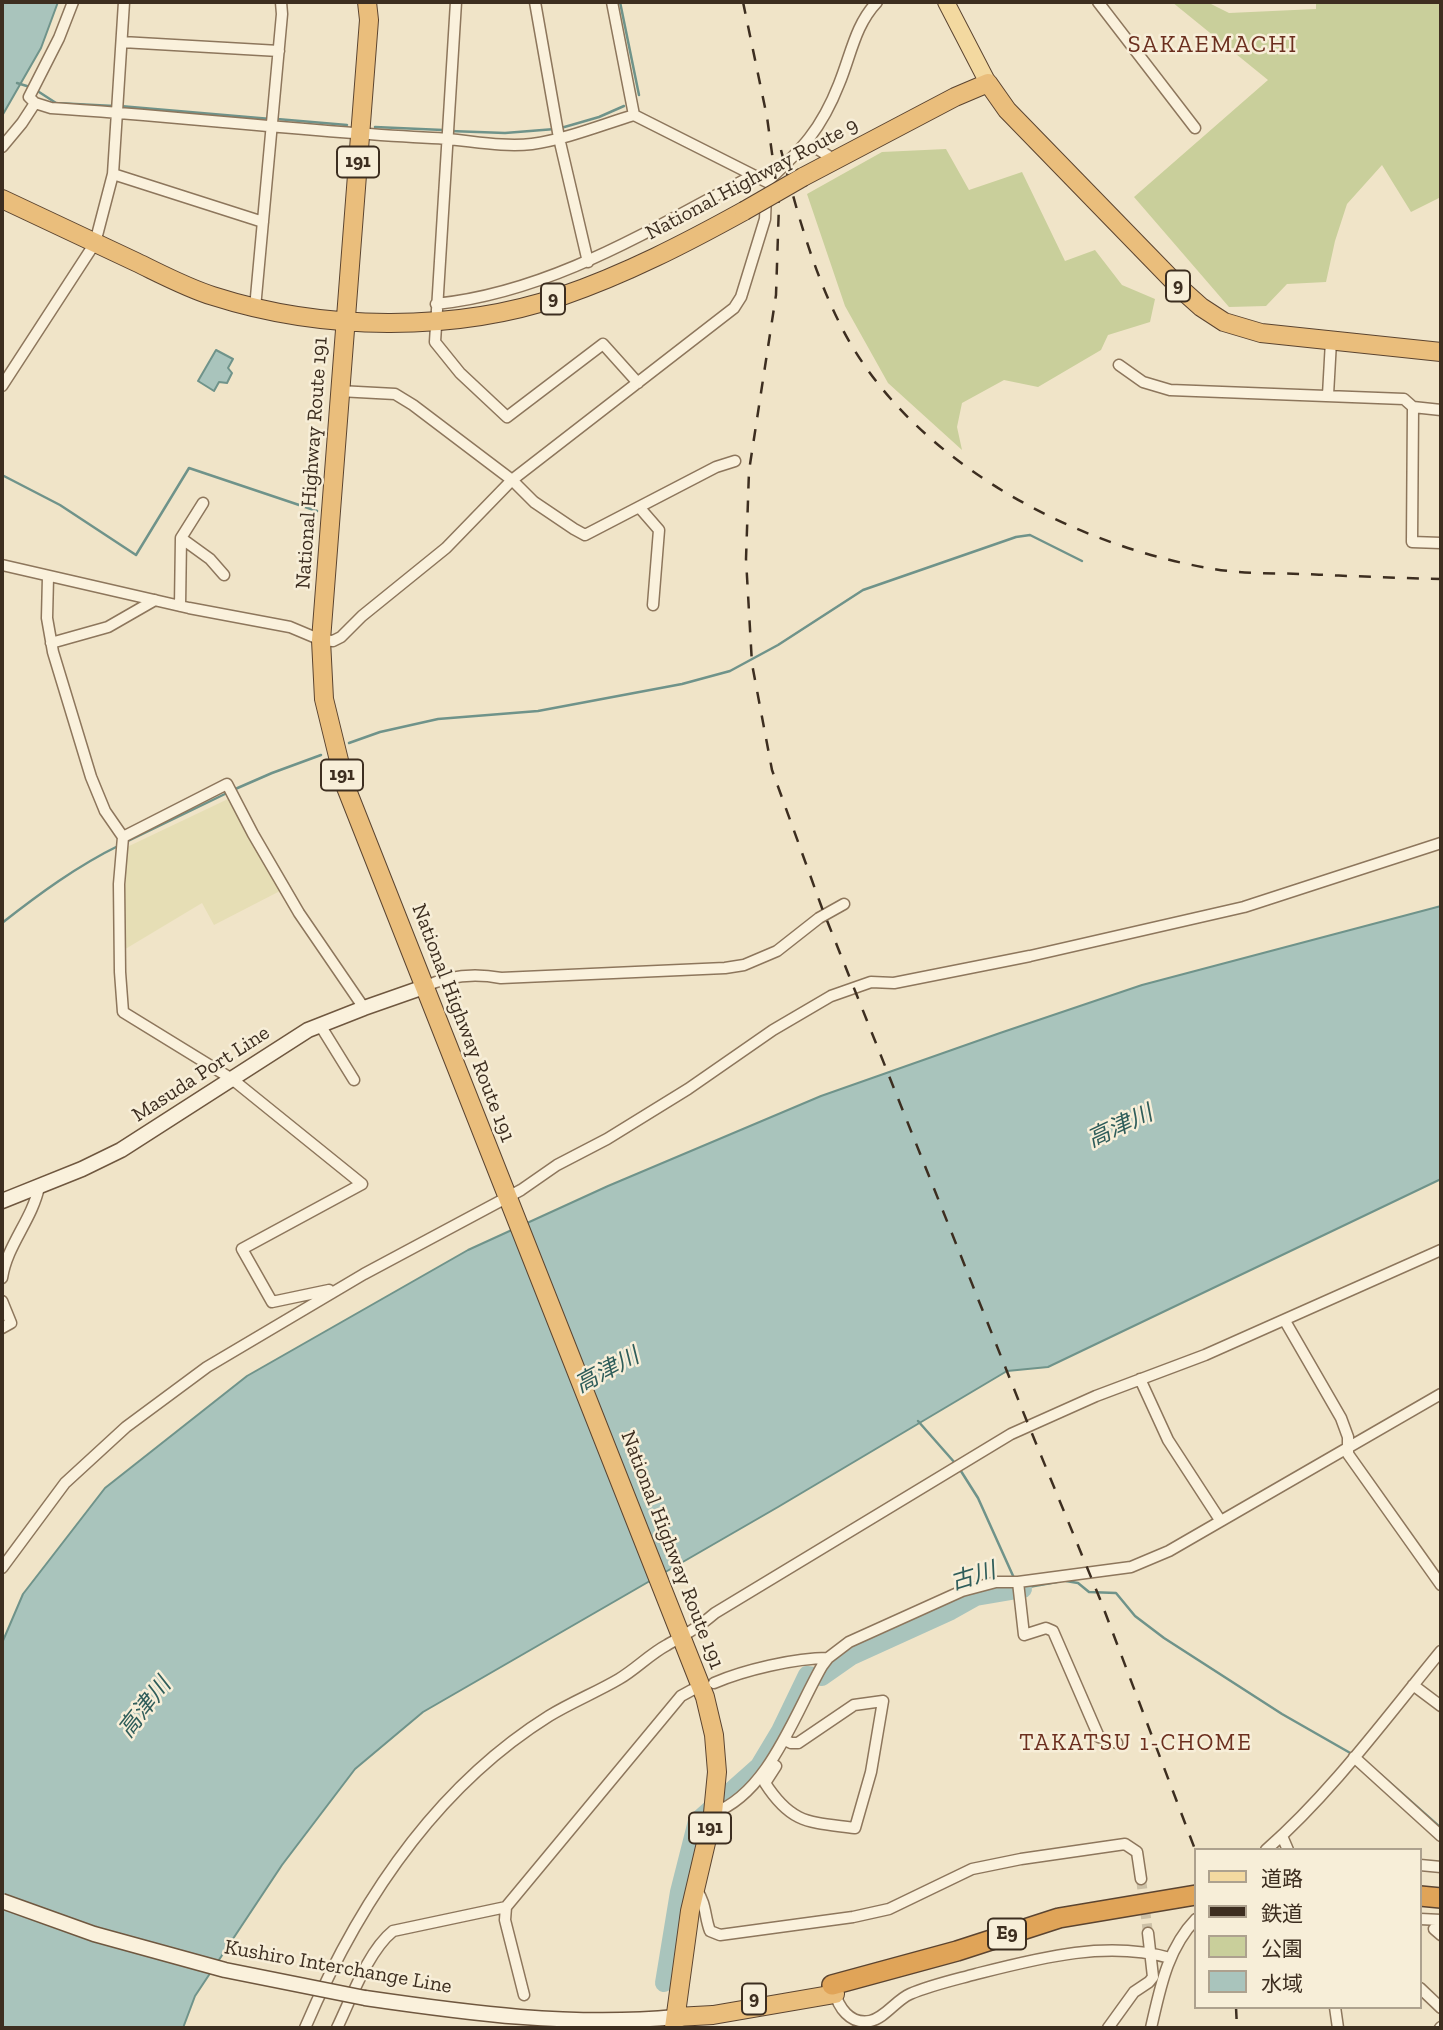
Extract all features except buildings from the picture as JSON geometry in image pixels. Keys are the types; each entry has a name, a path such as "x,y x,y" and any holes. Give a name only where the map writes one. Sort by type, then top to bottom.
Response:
{"highway":[{"name":"National Highway Route 191","path":"368,2 361,135 321,640 324,699 345,785 705,1697 715,1735 713,1813 683,1948 675,2023"},
{"name":"National Highway Route 9","path":"2,199 211,296 255,308 345,321 435,314 485,316 561,297 614,276 698,236 835,160 988,83"},
{"name":"9","path":"988,83 1007,110 1055,160 1201,307 1224,321 1261,333 1441,352"},
{"path":"1422,1896 1441,1898"},
{"name":"E9","path":"833,1989 902,1978 1008,1941 1058,1927 1106,1916 1192,1904"},
{"path":"1422,1905 1441,1906"},
{"name":"9","path":"675,2023 833,1989"}],"main road":[{"path":"946,2 988,83"},
{"name":"Masuda Port Line","path":"2,1201 121,1150 307,1030 424,988"},
{"name":"Kushiro Interchange Line","path":"2,1901 94,1934 212,1966 365,1998 545,2020 649,2020 675,2023"}],"street":[{"path":"73,2 59,38 29,97 35,103 51,108 272,125 361,135 530,144 634,115 766,182"},
{"path":"2,386 94,243 113,174 124,2"},
{"path":"255,308 279,51 281,2"},
{"path":"456,2 435,342 460,373 507,417 603,344 638,383"},
{"path":"535,2 559,138 588,262"},
{"path":"611,2 634,115"},
{"path":"2,565 180,606 290,627 321,640 333,641 341,637 362,616 446,548 512,480 724,317 741,297 765,219 766,182 808,143 821,122 839,85 865,7 877,2"},
{"path":"1098,2 1195,128"},
{"path":"122,42 279,51"},
{"path":"2,147 22,124 35,103"},
{"path":"808,143 835,160"},
{"path":"113,174 263,222"},
{"path":"435,314 538,282 588,262 752,176"},
{"path":"1328,395 1331,341"},
{"path":"1119,365 1143,382 1170,390 1404,399 1413,407 1441,410"},
{"path":"339,391 395,394 512,480 534,502 585,535 716,467 735,461"},
{"path":"1413,407 1412,542 1441,543"},
{"path":"180,606 181,538 203,503"},
{"path":"639,508 659,530 653,605"},
{"path":"181,538 210,559 224,575"},
{"path":"48,576 47,618 51,643 91,777 105,811 123,837 119,884 123,1012 232,1079 362,1184 242,1249 272,1302 337,1289"},
{"path":"51,643 108,627 155,600"},
{"path":"123,837 226,785 299,913 364,1008"},
{"path":"2,1569 65,1483 126,1427 206,1367 337,1289 521,1191 557,1165 607,1139 688,1089 773,1030 831,996 871,982 894,983 1017,959 1244,907 1441,843"},
{"path":"424,988 442,979 480,974 501,978 744,965 777,951 819,918 844,904"},
{"path":"320,1025 354,1080"},
{"path":"2,1278 14,1241 35,1206 38,1187"},
{"path":"305,2028 324,1983 389,1871 429,1822 469,1780 516,1740 550,1716 621,1678 681,1634 693,1632 715,1613 1011,1434 1096,1396 1285,1321 1441,1250"},
{"path":"2,1301 11,1322 2,1328"},
{"path":"1285,1321 1341,1418 1348,1437 1348,1454 1369,1488 1441,1586"},
{"path":"1140,1379 1168,1440 1220,1520"},
{"path":"713,1813 727,1808 771,1763 814,1679 828,1658 849,1642 962,1591 996,1582 1018,1582 1131,1567 1169,1551 1441,1394"},
{"path":"1018,1582 1024,1635 1046,1628 1053,1631 1099,1737 1117,1743"},
{"path":"1268,1848 1354,1757 1441,1651"},
{"path":"714,1683 759,1668 813,1658 828,1658"},
{"path":"1413,1685 1441,1706"},
{"path":"524,1995 505,1920 506,1908 681,1696 692,1690"},
{"path":"771,1763 776,1766 775,1770 765,1783 777,1802 794,1817 813,1823 855,1828 870,1772 883,1701 855,1706 798,1743 785,1740"},
{"path":"1354,1757 1441,1836"},
{"path":"1282,1836 1287,1848"},
{"path":"696,1889 704,1900 710,1931 720,1935 853,1917 889,1909 972,1869 1125,1844 1136,1852 1141,1879"},
{"path":"1422,1865 1441,1867"},
{"path":"1151,2028 1170,1958 1192,1904"},
{"path":"337,2028 374,1954 383,1939 393,1931 506,1908"},
{"path":"1422,1919 1441,1920"},
{"path":"1441,1929 1434,1928 1441,1935"},
{"path":"1108,2028 1135,1992 1153,1977 1148,1933"},
{"path":"833,1989 841,2009 855,2024 879,2017 908,1994 987,1972 1084,1951 1119,1950 1170,1958"},
{"path":"1422,1990 1441,2008"},
{"path":"1335,2009 1338,2028"}],"shaded area":[{"path":"228,799 280,891 214,925 202,903 122,951 127,847"}],"green space":[{"path":"1172,2 1207,2 1229,13 1316,9 1316,2 1441,2 1441,197 1411,212 1382,165 1347,204 1326,282 1287,284 1266,306 1229,307 1134,197 1268,80"},
{"path":"946,149 969,190 1022,172 1065,261 1095,250 1122,285 1155,299 1150,322 1108,335 1101,350 1038,387 1004,380 962,403 957,427 962,450 888,383 845,306 807,194 882,152"}],"water":[{"path":"2,2 58,2 41,48 2,116"},
{"path":"216,350 233,359 228,368 232,373 227,383 219,382 214,391 198,381"},
{"name":"高津川","path":"1441,906 1441,1179 1048,1367 1007,1371 423,1712 355,1769 282,1865 195,1996 183,2028 2,2028 2,1643 23,1594 105,1488 247,1376 468,1250 608,1186 821,1096 1142,985"}],"waterway":[{"path":"620,2 639,95"},
{"path":"17,83 30,87"},
{"path":"36,90 56,103 114,106"},
{"path":"120,106 271,119"},
{"path":"561,128 599,117 624,106"},
{"path":"277,119 347,125"},
{"path":"375,127 443,130"},
{"path":"450,131 505,133 555,129"},
{"path":"2,475 60,505 136,555 189,468 317,511"},
{"path":"349,743 380,732 438,719 538,711 682,684 730,671 778,645 863,590 1016,537 1030,535 1082,561"},
{"path":"233,790 321,755"},
{"path":"126,842 227,793"},
{"path":"2,923 59,881 120,845"},
{"path":"918,1421 955,1463"},
{"path":"959,1468 978,1498 1014,1578"},
{"name":"古川","path":"1066,1581 1078,1583 1089,1592 1116,1593 1135,1616 1164,1638 1282,1714 1352,1754"},
{"name":"古川","path":"1023,1588 1057,1582"},
{"name":"古川","path":"664,1983 679,1892 697,1821 759,1766 780,1731 807,1675 822,1677 852,1656 976,1597 1023,1589"},
{"name":"古川","path":"1380,1774 1441,1828"}],"tunnel":[{"path":"1141,1879 1148,1933"}],"railway":[{"path":"743,2 767,117 779,204 776,295 749,471 746,559 752,664 772,770 822,908 1100,1599 1194,1848"},
{"path":"781,150 814,264 843,330 873,377 910,419 953,457 1001,490 1052,518 1106,540 1160,557 1214,569 1247,573 1441,579"},
{"path":"1236,2009 1237,2028"}],"district":[{"name":"SAKAEMACHI","path":"1213,45"},
{"name":"TAKATSU 1-CHOME","path":"1136,1743"}]}
